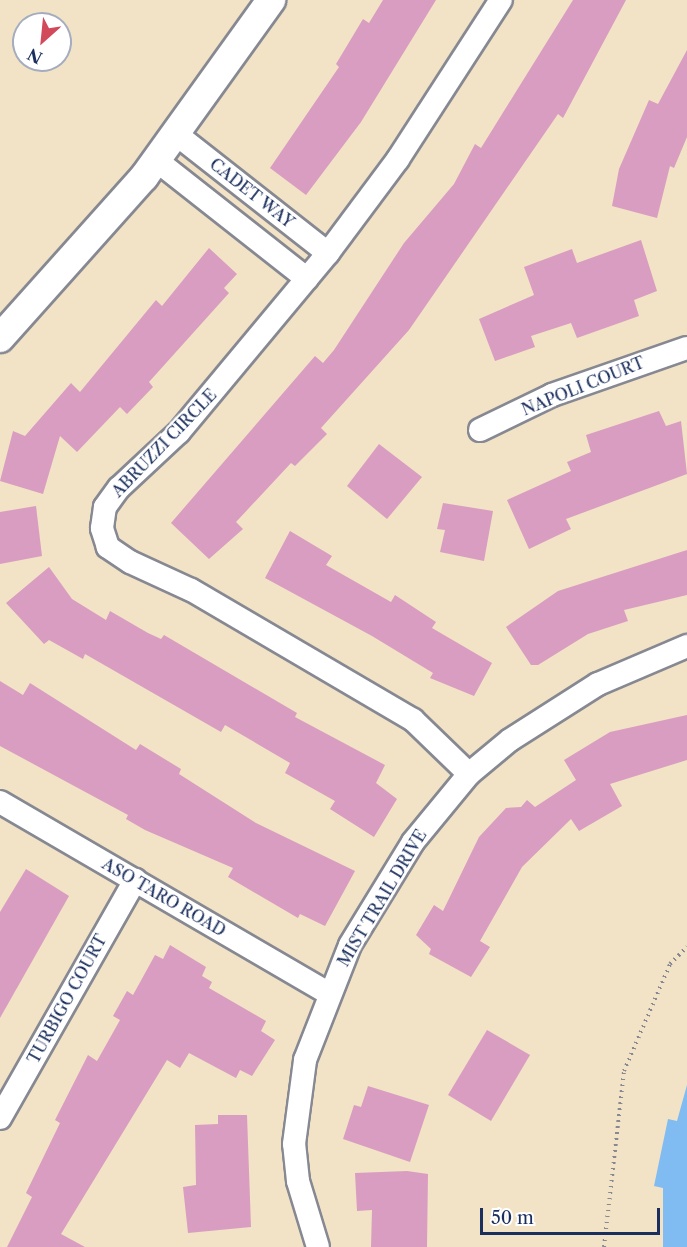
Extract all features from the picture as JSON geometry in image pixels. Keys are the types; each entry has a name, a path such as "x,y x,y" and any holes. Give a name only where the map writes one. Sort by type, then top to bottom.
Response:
{"street":[{"path":"0,338 156,160 272,0"},
{"name":"ABRUZZI CIRCLE","path":"469,774 413,720 191,590 130,562 108,547 102,528 105,507 119,488 179,432 328,253 398,159 501,0"},
{"name":"CADET WAY","path":"176,134 328,253"},
{"name":"CADET WAY","path":"156,160 307,279"},
{"name":"NAPOLI COURT","path":"480,430 552,395 687,348"},
{"name":"MIST TRAIL DRIVE","path":"318,1247 298,1181 294,1144 305,1060 328,993 413,842 469,774 555,708 687,646"},
{"name":"ASO TARO ROAD","path":"0,802 328,993"},
{"name":"TURBIGO COURT","path":"0,1118 135,880"}],"path":[{"path":"604,1247 624,1071 670,964 687,947"}],"water":[{"path":"687,1085 687,1247 663,1247 663,1188 654,1186 668,1119 677,1121"}],"building":[{"path":"383,0 436,0 361,122 306,195 270,168 339,67 336,64 363,19 369,23"},
{"path":"573,0 626,0 563,118 558,114 409,330 321,428 327,434 295,466 291,463 236,522 243,529 209,559 171,523 315,356 323,363 334,350 404,243 454,184 475,144 481,148"},
{"path":"687,50 687,137 674,168 670,166 657,218 612,206 619,169 649,100 658,104"},
{"path":"641,240 657,291 634,300 639,316 577,338 571,323 531,336 535,347 495,361 479,319 534,295 524,267 572,249 577,263"},
{"path":"209,248 237,274 224,288 229,293 149,382 153,387 127,414 120,407 77,452 60,436 43,494 0,481 13,431 25,436 71,383 80,392 156,300 162,306"},
{"path":"659,411 666,426 681,421 687,474 566,519 571,529 529,549 507,500 571,471 567,462 591,452 586,435"},
{"path":"379,444 422,477 387,519 347,486"},
{"path":"443,503 493,511 484,561 440,552 445,530 437,529"},
{"path":"36,506 42,556 0,564 0,512"},
{"path":"290,531 332,556 326,565 391,602 395,595 436,622 432,628 492,663 474,696 430,678 433,673 372,636 265,578"},
{"path":"687,550 687,595 624,610 628,621 588,634 538,665 531,665 506,627 558,591"},
{"path":"49,567 72,599 106,620 110,611 161,639 164,635 297,713 295,717 385,765 376,783 397,799 374,837 330,809 335,801 285,773 290,763 225,725 221,732 85,654 83,659 49,640 44,644 6,603"},
{"path":"0,681 23,695 30,683 136,750 140,744 181,769 179,774 256,823 355,871 325,926 300,914 298,918 228,877 233,868 145,830 126,819 128,815 0,746"},
{"path":"687,715 687,760 610,784 622,806 579,831 571,819 522,867 480,941 490,947 471,977 429,954 431,949 416,935 434,905 443,911 479,837 506,808 521,807 527,800 535,807 576,780 564,760 610,732"},
{"path":"26,869 69,896 0,1018 0,912"},
{"path":"170,945 206,967 202,976 212,982 209,988 266,1021 261,1031 275,1040 252,1076 240,1070 236,1078 189,1053 180,1068 167,1060 61,1234 85,1247 7,1247 32,1197 26,1193 60,1123 55,1120 88,1055 97,1061 120,1020 113,1016 127,991 133,995 155,955 163,959"},
{"path":"487,1030 530,1055 491,1121 448,1095"},
{"path":"368,1086 429,1105 410,1162 343,1139 354,1105 361,1107"},
{"path":"218,1115 247,1115 251,1227 188,1233 183,1187 196,1185 195,1125 218,1124"},
{"path":"407,1171 428,1174 427,1247 371,1247 372,1210 357,1211 355,1173"}]}
